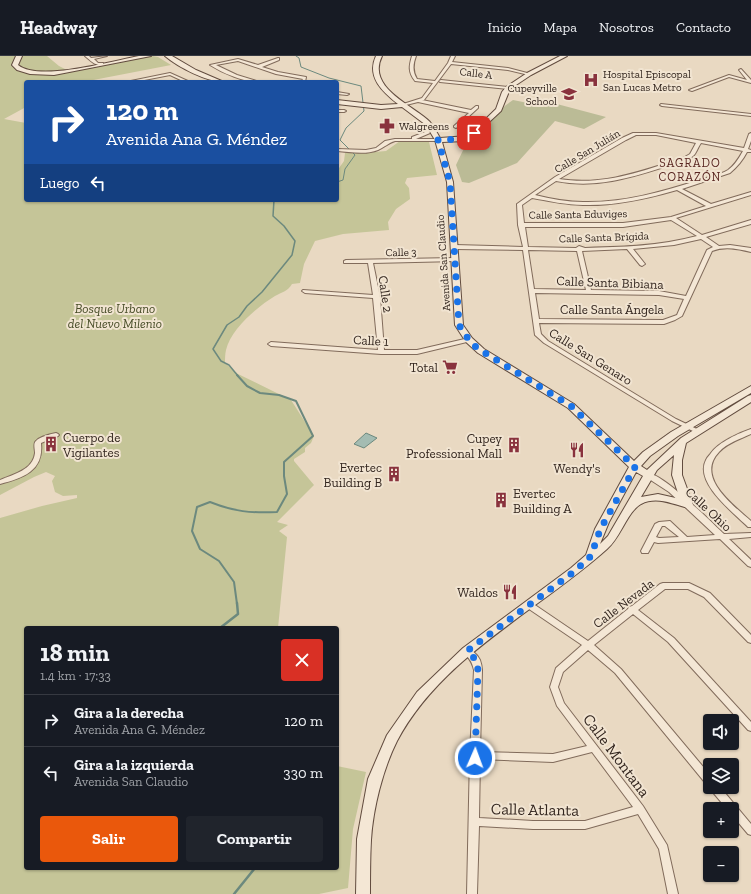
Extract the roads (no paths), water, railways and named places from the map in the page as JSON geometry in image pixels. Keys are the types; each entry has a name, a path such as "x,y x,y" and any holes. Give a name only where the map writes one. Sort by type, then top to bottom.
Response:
{"street":[{"path":"19,56 15,65 18,68 31,73 59,73 148,56"},
{"path":"89,57 105,56"},
{"path":"168,56 194,71 216,80"},
{"name":"Avenida San Claudio","path":"379,56 377,60 376,73 380,84 402,105 428,124 438,140 450,182 459,325 469,340 481,351 571,406 635,467 648,475"},
{"path":"414,56 411,66 411,75 416,80 435,82"},
{"path":"339,102 380,107 402,105 419,101 423,99 450,63 453,56"},
{"path":"402,139 438,140 465,139 470,137 499,110 505,92 508,88 529,74 564,56"},
{"path":"89,57 97,64 102,64"},
{"path":"256,67 278,59"},
{"path":"251,80 236,76 212,65 238,60 256,67 304,78 304,80"},
{"path":"450,63 508,69 529,74"},
{"path":"484,72 487,67"},
{"path":"741,70 751,82"},
{"path":"145,80 170,74 184,80"},
{"path":"691,90 729,76 751,82"},
{"name":"Calle A","path":"441,81 508,88"},
{"path":"339,93 347,94"},
{"path":"419,101 472,112"},
{"path":"662,105 751,115"},
{"path":"456,125 477,107"},
{"path":"339,111 344,111"},
{"path":"339,150 366,151 377,149 387,142 427,134 428,132 425,128 428,124"},
{"name":"Calle San Julián","path":"531,196 624,139 635,134 656,134 751,151"},
{"path":"531,196 565,203 598,204 646,198 678,189 728,172 734,168 741,160 751,134"},
{"path":"557,180 569,183 586,183 623,178 685,159 692,155 700,142"},
{"path":"678,189 711,206"},
{"name":"Calle Santa Eduviges","path":"521,225 617,225 672,218 751,193"},
{"name":"Calle San Genaro","path":"531,196 519,205 538,335 546,342 674,420 693,428"},
{"path":"672,218 717,247 734,247 751,250"},
{"name":"Calle Santa Brígida","path":"455,247 628,248 664,245 702,238 751,222"},
{"name":"Calle Santa Ángela","path":"536,321 664,322 673,319 678,316 710,250 717,247"},
{"path":"579,248 589,292"},
{"path":"628,248 642,264"},
{"name":"Calle 3","path":"346,262 455,260"},
{"name":"Calle 2","path":"370,262 376,297 381,352"},
{"path":"305,291 376,297"},
{"name":"Calle Santa Bibiana","path":"531,291 660,293 687,298"},
{"name":"Calle 1","path":"271,344 381,352 417,352 469,340"},
{"path":"363,894 364,839 375,779 392,739 421,695 467,651 575,571 591,556 603,548 612,538 627,510 653,468 684,440 693,428 751,389"},
{"path":"591,556 600,530 635,467 652,450 751,398"},
{"path":"751,430 716,451 707,464 708,478 716,492 751,525"},
{"path":"0,482 23,473 33,466 38,461 40,452 38,442 56,435"},
{"path":"684,440 677,456 676,467 678,484 688,505"},
{"name":"Calle Ohio","path":"648,475 672,490 751,564"},
{"path":"627,510 638,501 651,497 671,499 688,505"},
{"path":"645,551 659,524 667,523 684,538"},
{"path":"653,538 658,541 684,538 751,535"},
{"name":"Calle Nevada","path":"588,645 663,586 689,586 707,595 750,637"},
{"path":"529,605 588,645 618,671 703,774"},
{"path":"632,609 671,640 751,728"},
{"name":"Calle Montana","path":"588,645 560,670 554,687 560,704 640,809 664,848 673,894"},
{"name":"Calle Atlanta","path":"467,651 476,660 478,670 472,893"},
{"path":"475,755 553,758 594,748"},
{"path":"720,794 751,831"},
{"name":"Calle Atlanta","path":"475,822 533,825 585,825 640,809"}],"waterway":[{"path":"296,56 299,58 301,67 337,80"},
{"path":"339,80 361,86 364,111 346,128 340,140 355,155 345,169 343,180 339,181"},
{"path":"238,376 229,365 221,361 213,349 227,325 239,317 247,306 262,292 292,255 295,241 284,226 273,216 274,202"},
{"path":"237,375 247,386 260,393 279,395 296,401 313,436 284,462 284,476 287,494 277,512 243,511 227,508 210,502 197,507 192,531 200,549 219,561 234,582 237,604"},
{"path":"223,626 238,614 237,603"},
{"path":"234,894 253,870"}],"place":[{"name":"Hospital Episcopal San Lucas Metro","path":"591,80"},
{"name":"Cupeyville School","path":"569,94"},
{"name":"Walgreens","path":"387,126"},
{"name":"Total","path":"450,367"},
{"name":"Cuerpo de Vigilantes","path":"51,444"},
{"name":"Cupey Professional Mall","path":"514,445"},
{"name":"Wendy's","path":"577,450"},
{"name":"Evertec Building B","path":"394,474"},
{"name":"Evertec Building A","path":"501,500"},
{"name":"Waldos","path":"510,592"}],"district":[{"name":"SAGRADO CORAZÓN","path":"690,170"}],"park label":[{"name":"Bosque Urbano del Nuevo Milenio","path":"115,316"}]}
